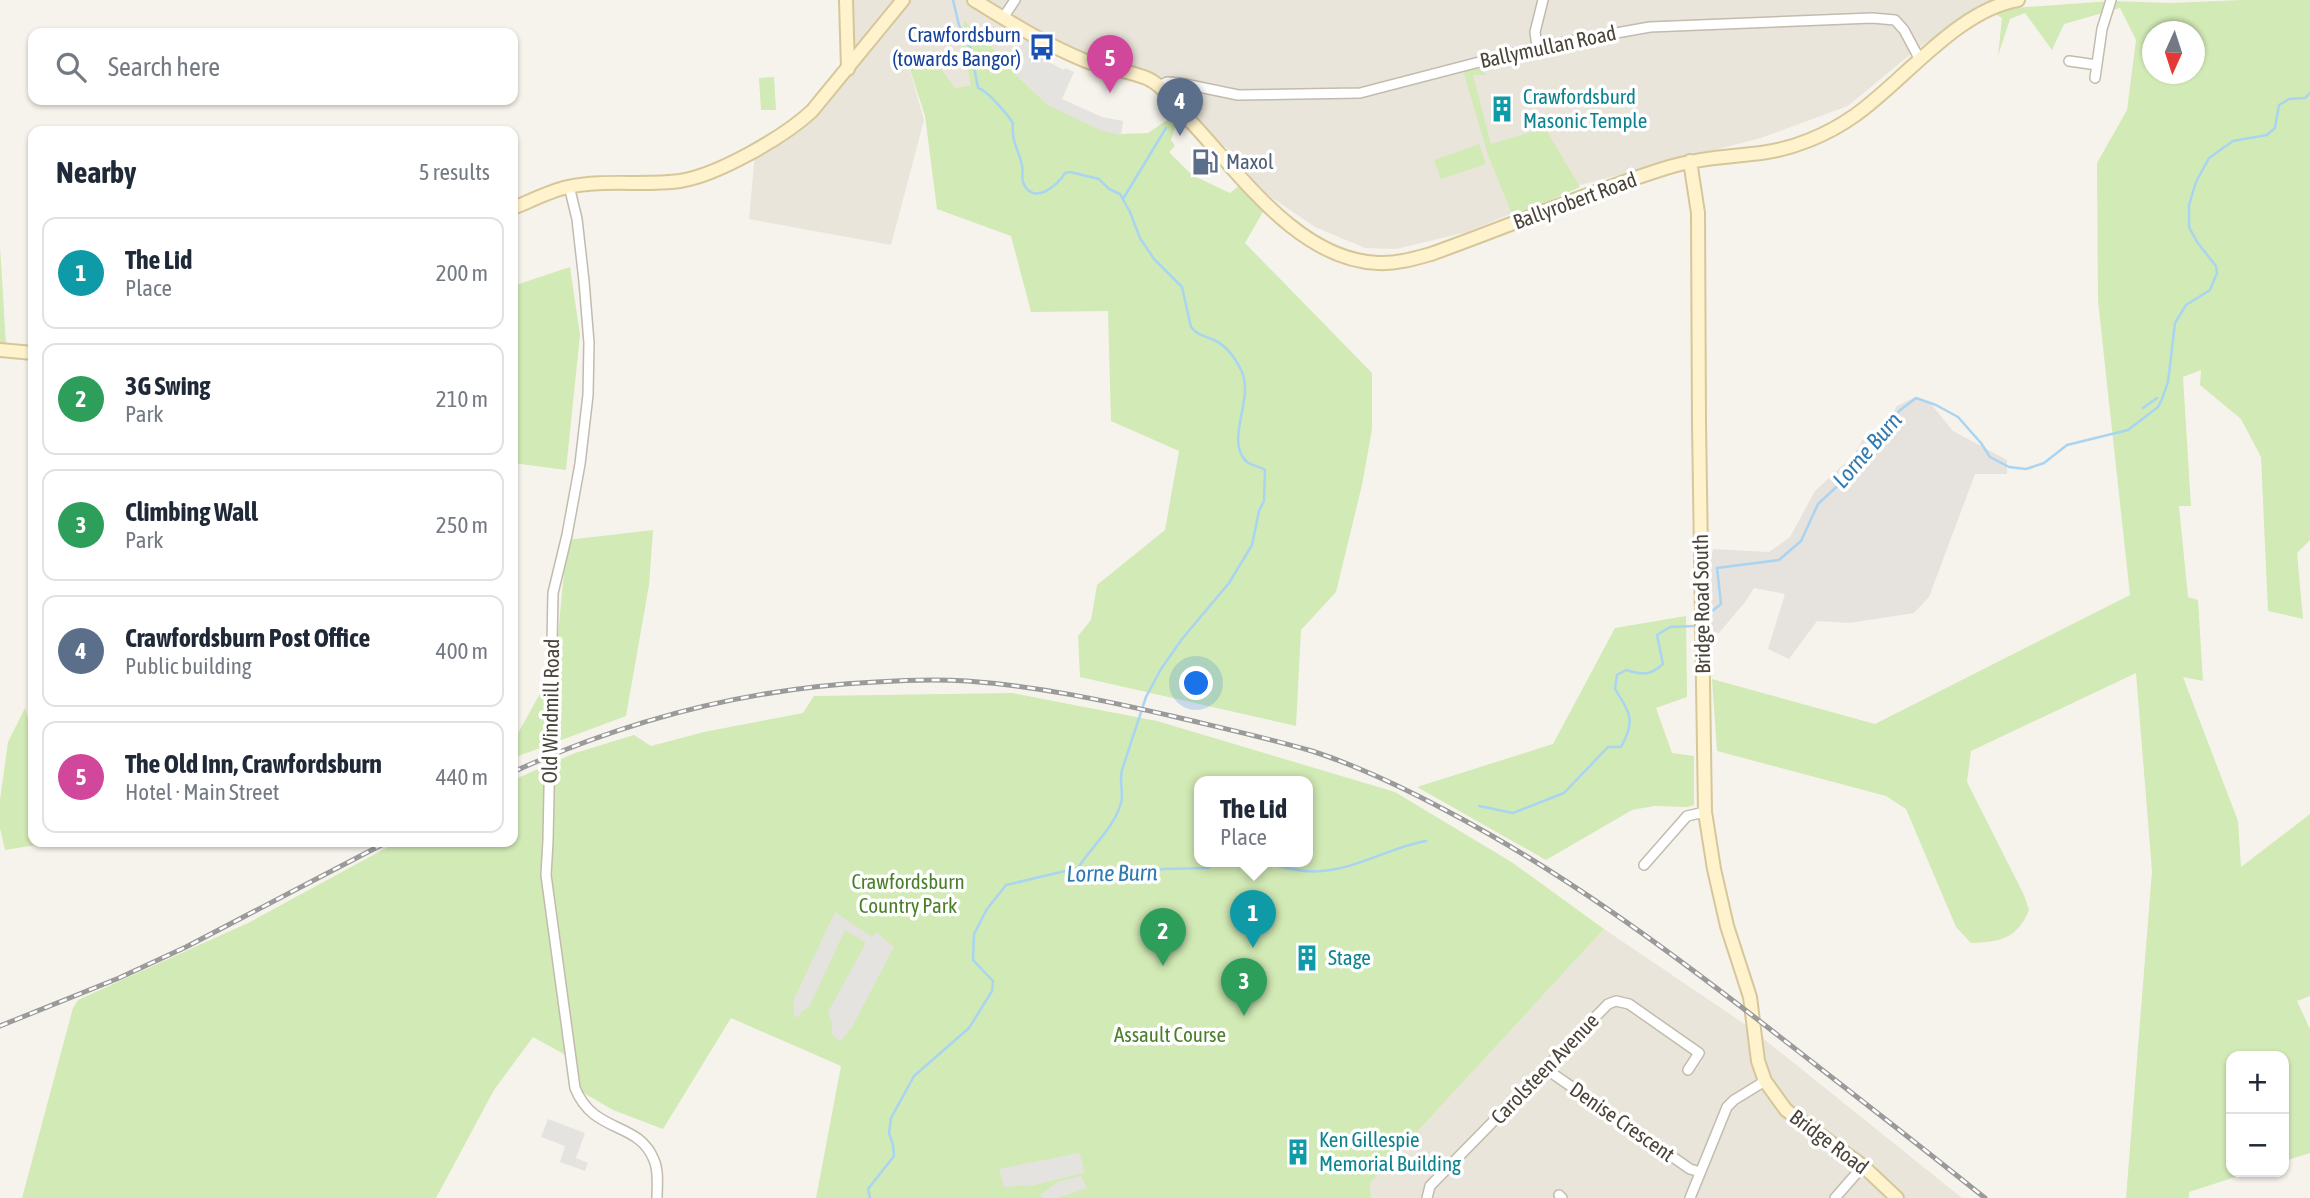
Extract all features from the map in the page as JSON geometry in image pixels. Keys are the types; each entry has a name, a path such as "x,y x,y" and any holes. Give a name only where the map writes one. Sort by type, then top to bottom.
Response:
{"main road":[{"path":"846,0 848,69"},
{"path":"518,206 569,186 683,180 711,171 747,154 799,124 848,69 903,0"},
{"path":"974,0 1037,38 1084,60 1151,79 1159,86"},
{"name":"Ballyrobert Road","path":"1159,86 1256,194 1307,238 1331,251 1359,261 1401,262 1431,254 1690,161 1761,153 1805,142 1854,116 1952,33 1991,4 2018,0"},
{"name":"Bridge Road South","path":"1690,161 1698,212 1705,812 1727,926 1750,997 1756,1041"},
{"path":"0,349 28,352"},
{"name":"Bridge Road","path":"1756,1041 1758,1062 1765,1081 1786,1110 1863,1166 1897,1198"}],"street":[{"path":"1003,18 1015,0"},
{"path":"1537,47 1535,32 1544,0"},
{"path":"2095,78 2102,29 2111,0"},
{"name":"Ballymullan Road","path":"1159,86 1167,82 1180,83 1238,95 1360,93 1537,47 1650,27 1872,18 1895,20 1904,30 1920,60"},
{"path":"2069,61 2097,65"},
{"name":"Old Windmill Road","path":"569,186 577,219 584,281 589,343 588,395 577,482 553,593 546,875 575,1088 581,1102 595,1117 643,1142 654,1158 657,1169 657,1198"},
{"path":"1644,865 1687,816 1705,812"},
{"name":"Carolsteen Avenue","path":"1427,1198 1428,1190 1434,1182 1604,1007 1612,1002 1629,1004 1699,1053 1688,1070"},
{"name":"Denise Crescent","path":"1546,1069 1690,1169 1700,1172"},
{"path":"1690,1198 1727,1107 1765,1081"},
{"path":"1835,1198 1863,1166"}],"shaded area":[{"path":"846,0 2003,0 1984,4 1918,48 1848,106 1761,138 1580,185 1467,232 1396,249 1365,248 1315,227 1262,191 1230,151 1204,129 1153,77 1031,30 1008,67 989,43 964,22 961,42 971,85 955,88 907,60 924,120 891,245 749,219 756,142 807,112 848,57"},
{"path":"1026,38 1049,51 1045,60 1074,72 1062,99 1102,117 1123,121 1121,135 1102,131 1048,105 1008,67"},
{"path":"1915,397 1931,404 1953,431 2007,460 2007,474 1975,474 1929,597 1914,613 1849,623 1817,621 1789,659 1768,649 1785,594 1754,588 1719,633 1710,631 1708,573 1713,549 1769,552 1790,537 1815,491 1854,455 1863,439 1884,427 1897,406"},
{"path":"835,912 872,937 876,932 894,947 852,1027 840,1042 832,1034 828,1012 866,943 845,930 809,1007 802,1011 798,1018 794,1015 794,999"},
{"path":"1604,929 1749,1027 1962,1198 1371,1198 1370,1183"},
{"path":"548,1119 585,1133 576,1158 588,1163 585,1171 560,1162 565,1146 541,1137"},
{"path":"1079,1153 1084,1173 1034,1185 1004,1187 999,1169"},
{"path":"1081,1176 1087,1188 1057,1198 1042,1198 1040,1195 1058,1182"}],"green space":[{"path":"2310,0 2310,540 2297,553 2303,619 2268,611 2261,457 2241,419 2200,385 2201,370 2183,377 2191,506 2179,506 2188,597 2198,600 2203,681 2183,677 2238,821 2241,867 2310,814 2310,996 2297,1001 2310,1029 2310,1153 2289,1159 2289,1051 2226,1051 2226,1177 2236,1177 2189,1192 2189,1198 2126,1198 2152,871 2136,673 1971,751 1967,782 2029,910 2019,927 2006,937 1991,942 1971,943 1956,927 1906,809 1886,796 1717,751 1712,679 1875,724 2130,595 2098,301 2097,163 2127,110 2136,40 2120,8 2064,24 2052,50 2025,13 2010,19 1998,56 2002,18 1995,14 2013,8 2111,1 2171,3"},
{"path":"964,21 989,43 1008,67 1048,105 1121,134 1148,133 1173,116 1177,121 1171,140 1175,146 1169,152 1192,175 1230,193 1241,184 1264,210 1245,243 1372,373 1372,429 1362,485 1336,592 1301,630 1296,726 1080,677 1078,636 1091,620 1097,585 1165,530 1179,451 1111,421 1108,311 1031,312 1011,236 937,209 925,116 907,60 930,54 955,88 971,85 961,42"},
{"path":"1476,68 1486,75 1473,75 1491,144 1545,128 1580,187 1513,217 1488,155 1464,74 1466,70"},
{"path":"774,77 776,110 761,110 759,78"},
{"path":"1479,144 1486,164 1441,179 1434,160"},
{"path":"0,246 6,345 0,344"},
{"path":"570,267 580,335 566,470 518,464 518,284"},
{"path":"653,530 649,585 626,716 518,756 518,733 555,667 567,540"},
{"path":"1686,616 1687,697 1656,708 1672,753 1694,756 1694,805 1654,806 1632,810 1546,860 1417,787 1553,744 1615,628"},
{"name":"Crawfordsburn Country Park","path":"1012,693 1157,721 1395,792 1513,863 1604,929 1370,1183 1371,1198 816,1198 841,1066 731,1018 663,1129 613,1110 582,1092 571,1058 533,1037 494,1090 436,1198 22,1198 73,1008 78,1000 250,922 388,847 518,847 518,778 575,753 634,735 651,746 704,732 803,713 814,696"},
{"path":"25,708 28,719 28,846 5,850 0,828 0,800 8,742"}],"waterway":[{"path":"953,0 959,25 970,46 978,88 1002,108 1013,123 1014,140 1027,189 1032,193 1044,192 1056,184 1065,173 1070,172 1099,179 1109,189 1120,194 1140,238 1154,259 1182,287 1191,327 1223,346 1240,367 1245,383 1238,442 1240,452 1247,462 1265,470 1264,501 1259,511 1252,545 1229,583 1182,639 1161,669 1146,697 1122,770 1122,799 1118,812 1078,868"},
{"name":"Lorne Burn","path":"1706,616 1721,604 1717,568 1779,560 1801,541 1818,504 1845,479 1890,429 1899,411 1916,398 1958,417 1990,457 2009,467 2026,469 2044,463 2067,445 2128,430 2158,407 2168,382 2175,323 2186,305 2210,290 2217,273 2216,266 2189,227 2189,205 2196,182 2209,158 2233,141 2267,135 2275,128 2279,105 2289,99 2305,98 2310,93"},
{"path":"1123,199 1166,128"},
{"path":"2143,408 2157,398"},
{"name":"Lorne Burn","path":"1479,806 1513,813 1564,793 1608,747 1621,747 1630,724 1627,711 1615,689 1617,675 1626,670 1637,673 1654,671 1663,664 1657,635 1670,627 1694,626 1698,622"},
{"name":"Lorne Burn","path":"1281,867 1315,871 1336,869 1426,841"},
{"name":"Lorne Burn","path":"870,1198 868,1189 894,1156 889,1133 891,1118 914,1076 969,1028 992,991 993,981 973,960 974,934 987,909 1006,885 1078,868 1103,877 1164,869 1209,867"}],"railway":[{"path":"518,770 601,736 690,709 782,691 910,680 994,683 1072,695 1176,717 1312,751 1364,771 1431,802 1531,859 1611,911 1728,997 1985,1198"},
{"path":"0,1026 119,978 186,947 377,847"}],"place":[{"name":"Crawfordsburn (towards Bangor)","path":"1042,47"},
{"name":"The Old Inn, Crawfordsburn","path":"1110,93"},
{"name":"Crawfordsburd Masonic Temple","path":"1502,109"},
{"name":"Crawfordsburn Post Office","path":"1180,136"},
{"name":"Maxol","path":"1205,162"},
{"name":"The Lid","path":"1253,948"},
{"name":"Stage","path":"1307,958"},
{"name":"3G Swing","path":"1163,966"},
{"name":"Climbing Wall","path":"1244,1016"},
{"name":"Ken Gillespie Memorial Building","path":"1298,1152"}],"park label":[{"name":"Assault Course","path":"1170,1035"}]}
